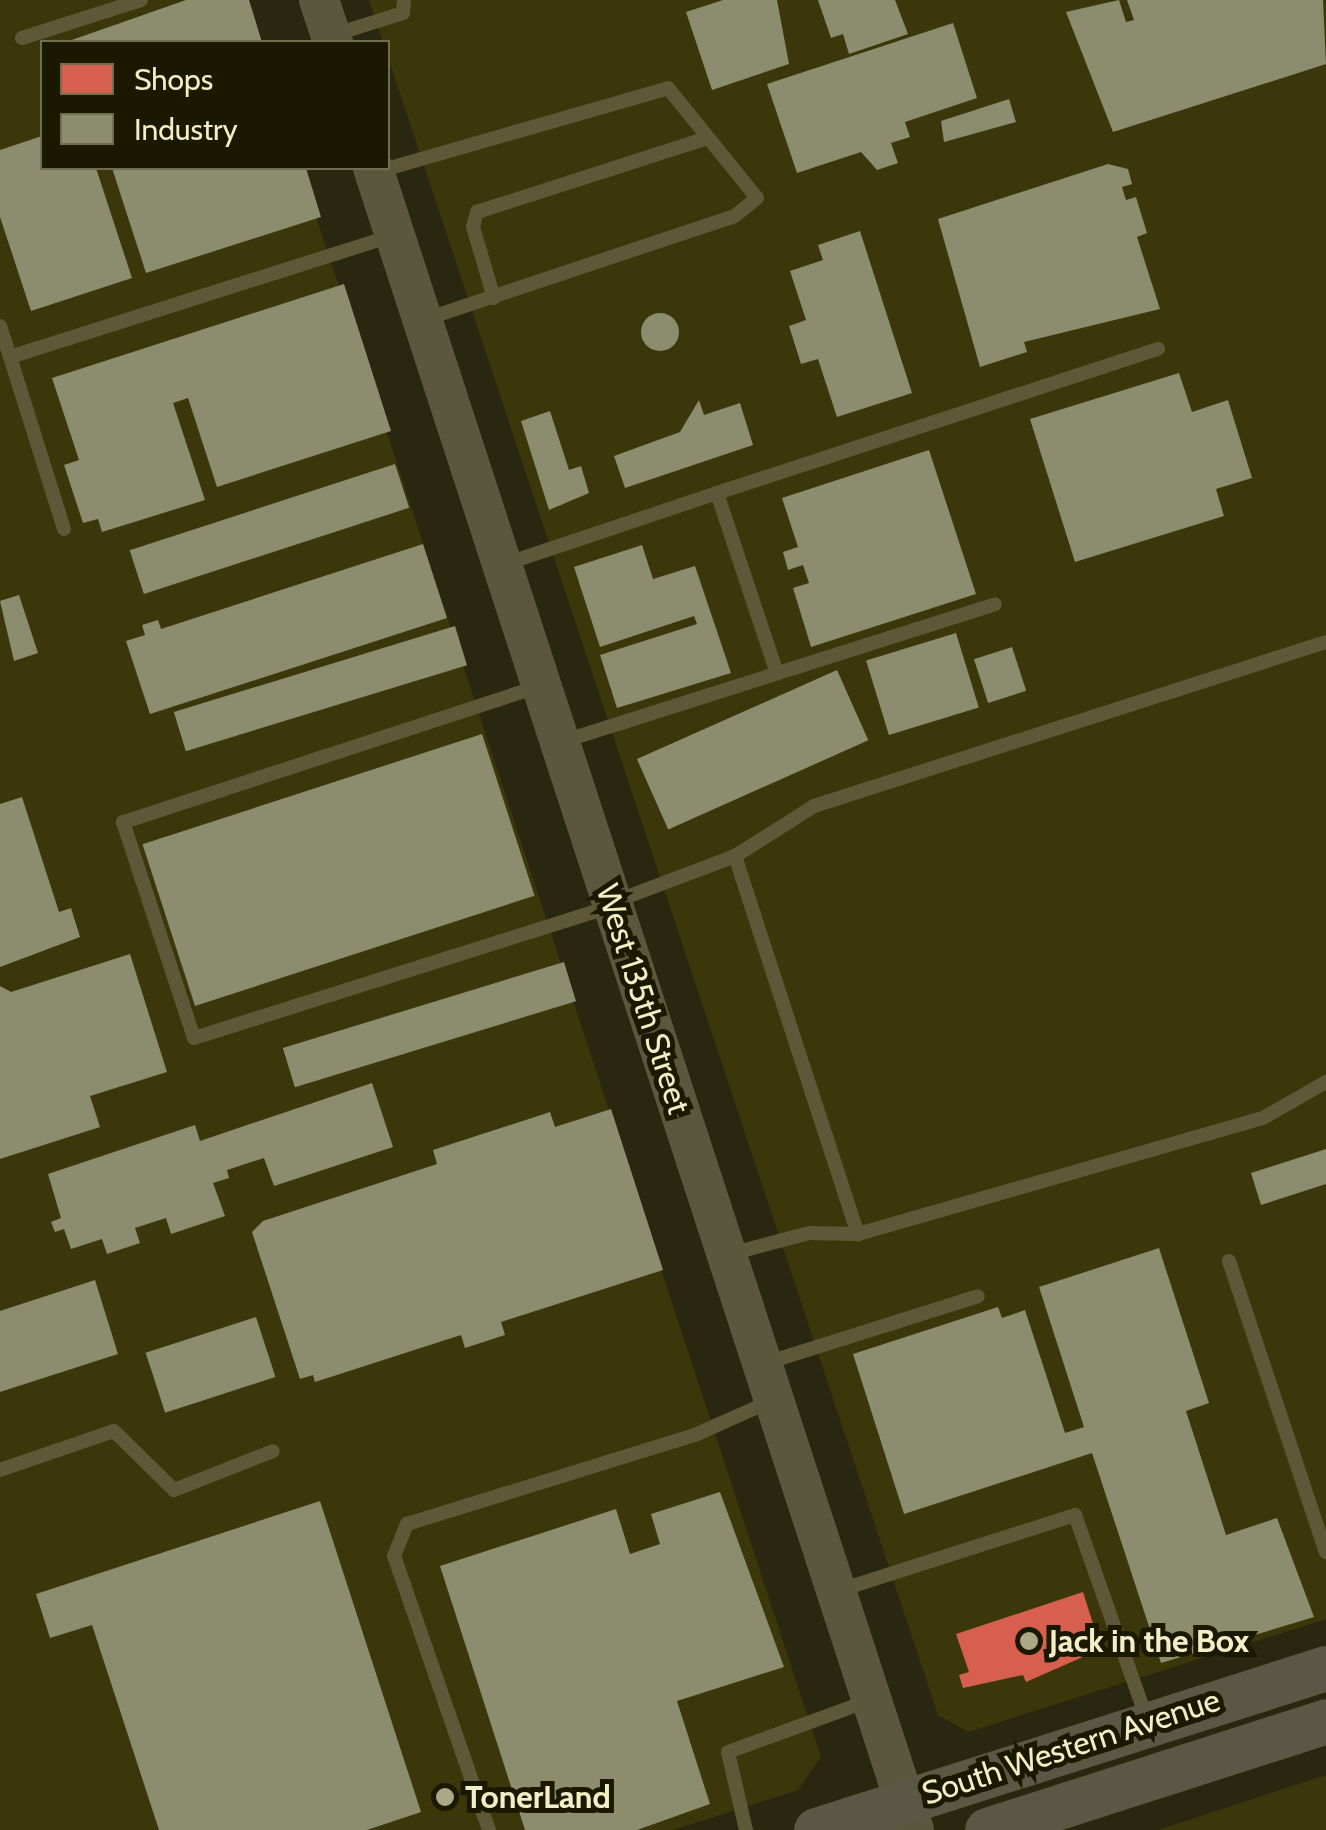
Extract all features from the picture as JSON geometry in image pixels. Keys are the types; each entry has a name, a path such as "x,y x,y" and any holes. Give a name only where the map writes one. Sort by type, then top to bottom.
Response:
{"main road":[{"name":"South Western Avenue","path":"816,1830 909,1815 1148,1724 1326,1668"},
{"name":"South Western Avenue","path":"987,1830 1326,1721"}],"street":[{"name":"West 135th Street","path":"374,170 909,1815"}],"lane":[{"path":"22,38 141,0"},
{"path":"327,26 405,4"},
{"path":"390,166 678,90 707,138 757,198 754,206 422,320"},
{"path":"494,298 473,228 477,212 707,138"},
{"path":"10,357 394,235"},
{"path":"0,326 64,529"},
{"path":"502,565 1158,349"},
{"path":"718,493 777,673"},
{"path":"559,743 995,604"},
{"path":"540,686 123,822 194,1038 612,904 734,856 814,806 1326,642"},
{"path":"734,856 858,1234"},
{"path":"728,1255 809,1233 858,1234 1263,1118 1326,1082"},
{"path":"1229,1261 1326,1552"},
{"path":"489,1830 394,1556 407,1524 697,1434 766,1382 978,1296"},
{"path":"0,1470 114,1430 174,1490 273,1450"},
{"path":"834,1592 1075,1515 1148,1724"},
{"path":"746,1830 728,1752 869,1701"}],"shaded area":[{"path":"0,0 245,0 258,40 40,40 40,170 301,170 821,1757 798,1790 673,1830 0,1830"},
{"path":"369,0 1326,0 1326,1619 968,1732 938,1715 390,63 390,40 382,40"},
{"path":"1326,1775 1326,1830 1158,1830"}],"building: Shops":[{"name":"Jack in the Box","path":"1083,1592 1101,1649 1026,1682 1023,1675 963,1688 959,1675 969,1672 956,1634"}],"building: Industry":[{"path":"186,0 249,0 261,40 72,40"},
{"path":"723,0 777,0 789,64 712,90 686,12"},
{"path":"818,0 895,0 908,34 849,54 843,34 831,38"},
{"path":"1119,0 1126,22 1134,20 1127,0 1323,0 1326,64 1113,132 1066,12"},
{"path":"953,23 977,98 905,122 910,137 891,143 898,163 877,170 861,152 797,173 767,84"},
{"path":"1009,99 1016,122 944,142 941,121"},
{"path":"40,137 40,170 97,170 132,278 31,311 0,217 0,150"},
{"path":"1108,164 1128,169 1132,184 1122,187 1126,200 1136,197 1147,233 1137,237 1160,309 1024,342 1027,352 980,367 938,219"},
{"path":"113,170 307,170 321,217 146,273"},
{"path":"860,231 912,393 837,417 818,359 801,364 789,326 806,320 790,271 823,260 818,245"},
{"path":"344,284 391,431 217,487 188,398 173,403 205,500 102,532 98,519 83,523 64,465 79,460 52,378"},
{"path":"660,313 674,318 679,332 674,346 660,351 646,346 641,332 646,318"},
{"path":"1179,373 1192,412 1228,400 1252,478 1216,489 1224,516 1075,562 1030,419"},
{"path":"699,400 704,415 740,403 753,445 625,488 614,456 680,432"},
{"path":"550,411 569,470 581,466 589,493 549,510 521,421"},
{"path":"929,450 976,594 811,647 793,588 809,583 803,565 788,570 783,552 798,547 782,498"},
{"path":"395,464 409,508 144,594 130,550"},
{"path":"423,544 447,618 150,714 126,641 145,635 142,625 158,620 161,629"},
{"path":"642,545 653,579 695,566 731,673 617,708 600,655 697,624 694,616 600,647 574,567"},
{"path":"19,595 38,653 14,661 0,601"},
{"path":"455,626 467,665 186,751 174,712"},
{"path":"956,633 979,708 889,735 866,660"},
{"path":"1012,647 1026,691 988,703 974,659"},
{"path":"837,670 868,740 668,829 637,759"},
{"path":"482,734 535,896 195,1006 142,844"},
{"path":"22,797 59,912 71,908 80,937 0,967 0,804"},
{"path":"130,954 167,1072 90,1096 100,1127 0,1159 0,986 11,992"},
{"path":"564,962 576,1001 295,1087 283,1048"},
{"path":"372,1083 393,1147 274,1186 264,1158 227,1170 229,1178 213,1183 225,1216 171,1234 166,1218 135,1228 140,1243 107,1254 102,1239 71,1249 64,1229 55,1232 51,1222 61,1218 48,1174 195,1125 200,1141"},
{"path":"611,1109 663,1270 501,1322 505,1335 465,1348 461,1335 315,1382 313,1375 300,1379 252,1232 263,1221 437,1164 433,1150 550,1112 555,1127"},
{"path":"1326,1149 1326,1184 1261,1205 1251,1173"},
{"path":"1159,1248 1209,1403 1186,1411 1226,1535 1277,1518 1314,1617 1161,1663 1092,1453 904,1514 853,1354 998,1307 1002,1318 1025,1310 1065,1433 1084,1427 1039,1287"},
{"path":"95,1280 118,1354 0,1392 0,1311"},
{"path":"256,1317 275,1377 165,1413 146,1353"},
{"path":"720,1492 784,1667 677,1701 710,1804 637,1830 525,1830 440,1566 616,1509 630,1554 660,1544 651,1514"},
{"path":"320,1501 421,1812 367,1830 159,1830 92,1625 50,1638 36,1594"}],"place":[{"name":"Jack in the Box","path":"1029,1641"},
{"name":"TonerLand","path":"445,1797"}]}
